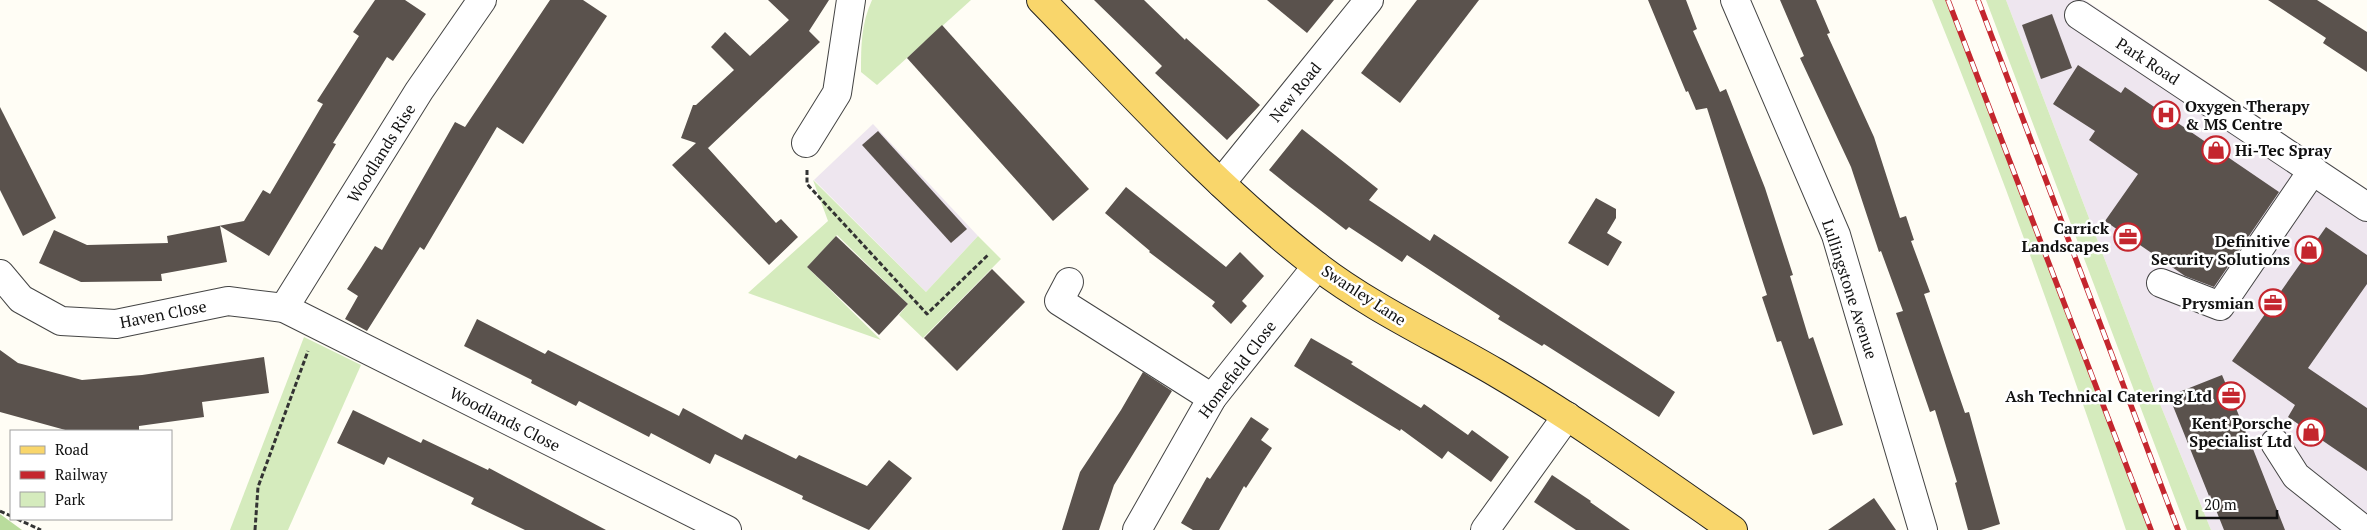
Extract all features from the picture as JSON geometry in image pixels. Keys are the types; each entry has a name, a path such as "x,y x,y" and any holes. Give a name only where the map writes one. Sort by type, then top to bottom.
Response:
{"main road":[{"name":"Swanley Lane","path":"1041,0 1221,183 1318,266 1375,305 1495,372 1567,416 1733,530"}],"street":[{"name":"Woodlands Rise","path":"284,308 419,91 482,0"},
{"path":"806,143 837,93 851,0"},
{"name":"New Road","path":"1221,183 1369,0"},
{"name":"Lullingstone Avenue","path":"1734,0 1836,235 1923,530"},
{"name":"Park Road","path":"2079,16 2367,207"},
{"path":"2161,283 2220,306 2313,170"},
{"name":"Homefield Close","path":"1137,530 1212,398 1318,266"},
{"name":"Haven Close","path":"0,274 21,299 61,321 116,324 228,302 284,308"},
{"path":"1070,282 1059,302 1212,398"},
{"name":"Woodlands Close","path":"284,308 727,530"},
{"path":"1485,530 1567,416"},
{"path":"2275,444 2296,476 2364,530"}],"path":[{"path":"806,143 807,184 927,314 989,254"},
{"path":"255,530 258,487 318,324"},
{"path":"19,520 41,530"}],"shaded area":[{"path":"2006,0 2085,0 2367,189 2367,530 2211,530 2156,394"},
{"path":"873,124 978,236 926,292 814,180"}],"green space":[{"path":"872,0 971,0 877,85 861,72 864,26"},
{"path":"1932,0 1946,0 2150,530 2126,530 2033,264 1984,131"},
{"path":"1986,0 2006,0 2156,394 2211,530 2187,530"},
{"path":"813,180 926,292 978,236 1001,259 923,338 899,315 908,304 837,235 807,267 881,340 748,293 828,221"},
{"path":"304,337 361,365 288,530 230,530"},
{"path":"0,514 22,530 0,530"}],"building":[{"path":"375,0 405,0 426,14 393,61 387,57 333,143 336,144 269,256 220,226 227,262 161,274 162,281 81,282 39,263 54,230 87,245 168,243 167,236 244,221 263,190 270,194 323,104 317,101 359,36 353,32"},
{"path":"550,0 583,0 607,16 523,144 497,127 424,250 420,247 367,331 345,319 358,296 347,289 375,246 382,250 455,122 465,127"},
{"path":"768,0 829,0 809,31 820,42 707,147 776,223 781,219 798,237 769,265 672,165 696,143 681,138 693,105 696,105 734,70 711,47 725,32 750,56 789,20"},
{"path":"1094,0 1144,0 1185,40 1186,38 1260,105 1227,140 1155,73 1162,66"},
{"path":"1267,0 1334,0 1307,33"},
{"path":"1417,0 1479,0 1400,103 1361,73"},
{"path":"1648,0 1686,0 1697,29 1693,31 1720,92 1726,89 1765,188 1793,275 1790,276 1809,339 1813,337 1843,425 1813,435 1781,341 1777,342 1762,297 1767,295 1707,108 1696,110 1688,91 1686,92"},
{"path":"1780,0 1816,0 1830,33 1827,34 1874,137 1900,218 1906,216 1914,240 1911,241 1930,292 1924,294 1965,413 1969,412 2000,524 1981,530 1968,530 1955,483 1957,482 1935,410 1930,412 1896,313 1903,311 1881,251 1879,252 1851,167 1800,58 1804,56"},
{"path":"2268,0 2317,0 2367,32 2367,72 2323,43 2326,38"},
{"path":"2052,14 2072,68 2041,79 2022,25"},
{"path":"942,25 1089,189 1053,221 907,58"},
{"path":"2078,65 2121,93 2125,87 2279,192 2214,287 2185,276 2105,221 2138,174 2089,140 2095,131 2053,104"},
{"path":"0,107 56,218 23,236 0,190"},
{"path":"1302,129 1378,189 1369,200 1430,241 1434,234 1675,392 1659,417 1544,344 1542,346 1498,319 1500,316 1407,255 1402,262 1349,227 1346,230 1290,187 1269,170"},
{"path":"878,131 967,229 951,243 862,145"},
{"path":"1126,187 1226,267 1240,252 1264,276 1242,301 1247,306 1231,324 1212,306 1215,302 1149,252 1105,213"},
{"path":"1596,198 1616,209 1616,218 1607,233 1622,242 1608,266 1568,243"},
{"path":"2326,227 2367,255 2367,284 2308,368 2367,408 2367,471 2288,417 2295,405 2232,361"},
{"path":"836,236 908,304 879,335 807,267"},
{"path":"992,269 1025,302 957,371 924,338"},
{"path":"477,319 545,354 548,350 679,416 683,408 742,440 745,434 796,459 799,455 867,486 889,460 912,478 869,530 802,499 803,496 715,454 710,464 651,433 649,437 579,401 576,406 531,383 532,380 464,346"},
{"path":"1311,338 1353,362 1351,364 1421,408 1424,404 1468,435 1472,430 1509,457 1491,482 1448,451 1442,459 1401,429 1400,431 1294,366"},
{"path":"0,350 18,363 82,380 142,375 264,357 269,393 202,402 204,417 139,426 139,430 65,430 0,412"},
{"path":"1143,372 1172,391 1114,485 1099,530 1062,530 1080,472 1121,410"},
{"path":"2222,375 2285,530 2224,530 2209,496 2169,396"},
{"path":"353,410 421,443 423,439 488,470 489,468 606,530 525,530 471,504 474,498 388,457 384,465 337,443"},
{"path":"1251,417 1269,429 1261,440 1272,448 1246,488 1244,486 1219,530 1193,530 1181,523 1207,477 1210,479"},
{"path":"1552,475 1630,530 1576,530 1534,502"},
{"path":"1874,498 1896,530 1828,530"}],"railway":[{"path":"1948,0 2151,530"},
{"path":"1978,0 2178,530"}],"place":[{"name":"Oxygen Therapy & MS Centre","path":"2166,115"},
{"name":"Hi-Tec Spray","path":"2216,150"},
{"name":"Carrick Landscapes","path":"2128,237"},
{"name":"Definitive Security Solutions","path":"2309,250"},
{"name":"Prysmian","path":"2273,303"},
{"name":"Ash Technical Catering Ltd","path":"2231,396"},
{"name":"Kent Porsche Specialist Ltd","path":"2311,432"}]}
